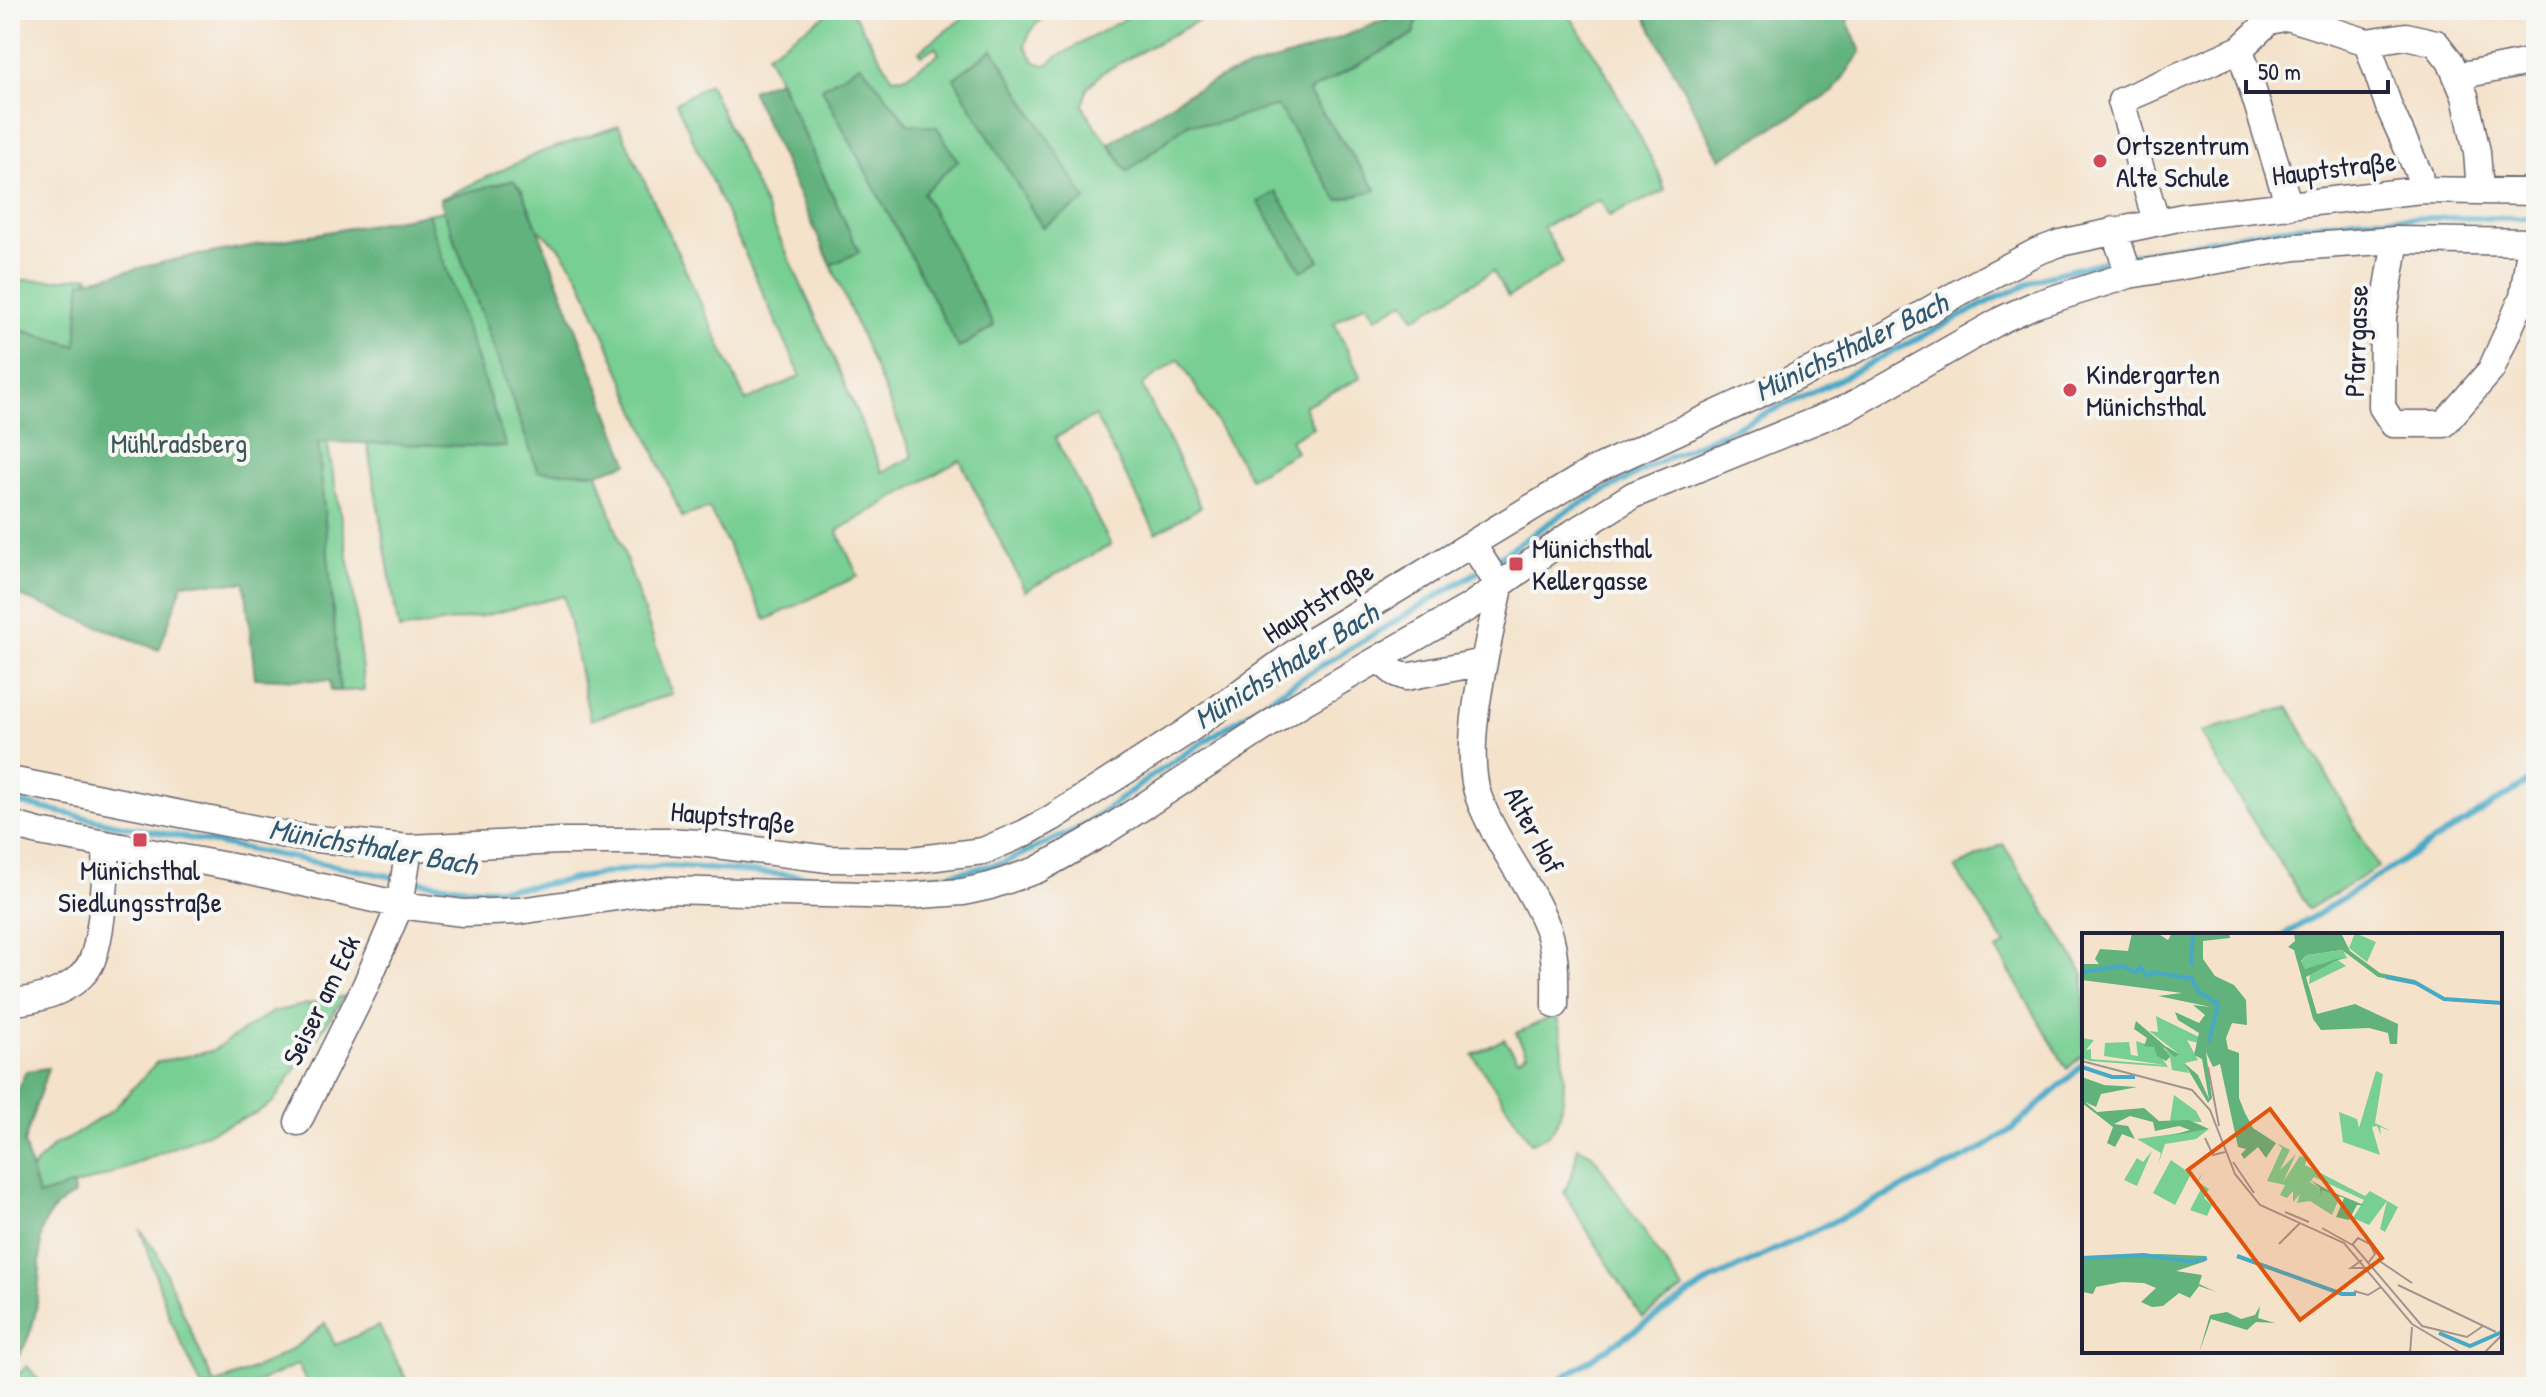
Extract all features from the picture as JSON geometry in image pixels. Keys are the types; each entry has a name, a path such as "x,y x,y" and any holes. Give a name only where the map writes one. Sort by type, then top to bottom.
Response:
{"street":[{"path":"2156,221 2121,101 2240,49 2269,21 2288,17 2367,42 2406,36 2436,43 2458,76 2472,120 2480,191"},
{"path":"2367,42 2389,107 2419,174 2421,190"},
{"path":"2240,49 2289,206"},
{"path":"2458,76 2535,63"},
{"name":"Hauptstraße","path":"10,824 401,899 431,910 488,913 666,890 905,896 963,892 990,886 1037,870 1070,853 1300,704 1379,660 1633,495 1849,407 2122,254 2156,221 2421,190 2536,192"},
{"name":"Hauptstraße","path":"10,780 296,837 408,855 560,841 699,843 828,859 912,860 983,851 1052,818 1183,734 1310,642 1475,549 1592,471 1887,335 2036,252 2060,243 2122,254 2396,240 2534,242"},
{"name":"Pfarrgasse","path":"2396,240 2383,317 2382,407 2393,424 2444,424 2491,370 2523,297 2534,242"},
{"path":"1475,549 1496,582"},
{"name":"Alter Hof","path":"1496,582 1472,758 1478,795 1548,929 1556,968 1555,1005"},
{"path":"1379,660 1395,673 1406,677 1484,662"},
{"path":"10,1002 44,997 71,982 90,966 101,908 107,845"},
{"name":"Seiser am Eck","path":"298,1122 365,987 401,899 408,855"}],"green space":[{"path":"833,10 851,10 893,78 904,77 939,54 935,47 922,55 919,51 974,10 1057,10 1036,24 1025,46 1035,62 1046,65 1140,10 1218,10 1103,72 1087,88 1083,106 1088,115 1127,172 1189,123 1214,124 1278,105 1339,200 1376,189 1308,92 1413,35 1419,13 1424,10 1566,10 1601,64 1659,173 1665,191 1609,216 1600,200 1543,227 1563,263 1508,297 1493,271 1415,318 1405,301 1376,318 1367,303 1334,323 1361,378 1304,406 1313,427 1290,440 1296,452 1250,478 1179,359 1142,385 1201,507 1156,533 1095,416 1055,438 1111,545 1025,591 960,460 837,531 858,576 766,620 709,508 682,517 580,278 560,248 538,229 522,190 440,199 541,152 619,126 746,401 801,376 676,103 709,84 824,335 882,472 913,457 831,265 859,252 767,54","holes":["993,50 1085,200 1043,227 954,78","861,64 908,124 923,193 994,326 959,348 822,88","1258,202 1320,260 1301,270"]},
{"path":"1391,10 1423,10 1419,13 1413,35 1308,92 1376,190 1338,200 1277,106 1214,124 1189,123 1127,172 1110,143 1185,95 1227,75 1307,51 1389,18"},
{"path":"1642,10 1855,10 1847,21 1861,52 1833,92 1720,159"},
{"path":"993,49 1086,200 1042,227 954,78"},
{"path":"861,64 908,124 937,127 958,161 923,193 994,326 959,348 822,88"},
{"path":"779,80 859,252 831,265 751,90"},
{"path":"513,180 522,190 538,229 628,463 597,473 538,471 440,199"},
{"path":"1276,192 1320,260 1302,271 1258,202"},
{"path":"444,211 538,471 597,473 672,694 590,720 564,596 483,616 399,630 367,442 506,447 428,214"},
{"name":"Mühlradsberg","path":"428,214 506,447 318,442 340,691 331,691 330,681 255,678 245,583 183,583 159,650 10,592 10,327 76,346 81,282 177,259"},
{"path":"89,276 89,280 81,282 77,346 10,327 10,280"},
{"path":"318,441 327,441 352,579 364,690 340,691"},
{"path":"2289,707 2378,867 2309,909 2234,791 2201,732"},
{"path":"2003,844 2082,971 2082,1056 2067,1069 1997,950 2006,945 1955,868"},
{"path":"345,996 273,1102 256,1113 103,1177 38,1196 31,1170 54,1145 114,1109 157,1062 212,1051 272,1012"},
{"path":"1552,1017 1558,1020 1562,1045 1562,1103 1553,1129 1545,1137 1531,1143 1473,1055 1504,1039 1518,1059 1527,1054 1516,1033"},
{"path":"48,1068 24,1143 38,1196 73,1185 74,1195 55,1208 44,1224 39,1290 31,1331 10,1367 10,1105 26,1071"},
{"path":"1578,1147 1592,1154 1683,1290 1642,1318 1564,1193"},
{"path":"140,1229 157,1253 214,1384 273,1360 325,1323 335,1345 379,1326 410,1387 308,1387 298,1364 248,1387 202,1387 171,1321"},
{"path":"27,1366 45,1387 10,1387 10,1383"}],"waterway":[{"name":"Münichsthaler Bach","path":"2130,255 2256,232 2361,218 2536,218"},
{"name":"Münichsthaler Bach","path":"1491,563 1562,514 1657,463 1828,385 1992,300 2047,276 2115,259"},
{"name":"Münichsthaler Bach","path":"410,880 502,889 670,866 873,881 947,875 1003,863 1082,827 1156,773 1311,672 1482,569"},
{"path":"2287,933 2536,777"},
{"name":"Münichsthaler Bach","path":"10,801 399,878"},
{"path":"1549,1387 1708,1282 1977,1152 2012,1129 2082,1066"}],"place":[{"name":"Ortszentrum Alte Schule","path":"2100,161"},
{"name":"Kindergarten Münichsthal","path":"2070,390"},
{"name":"Münichsthal Kellergasse","path":"1516,564"},
{"name":"Münichsthal Siedlungsstraße","path":"140,840"}]}
